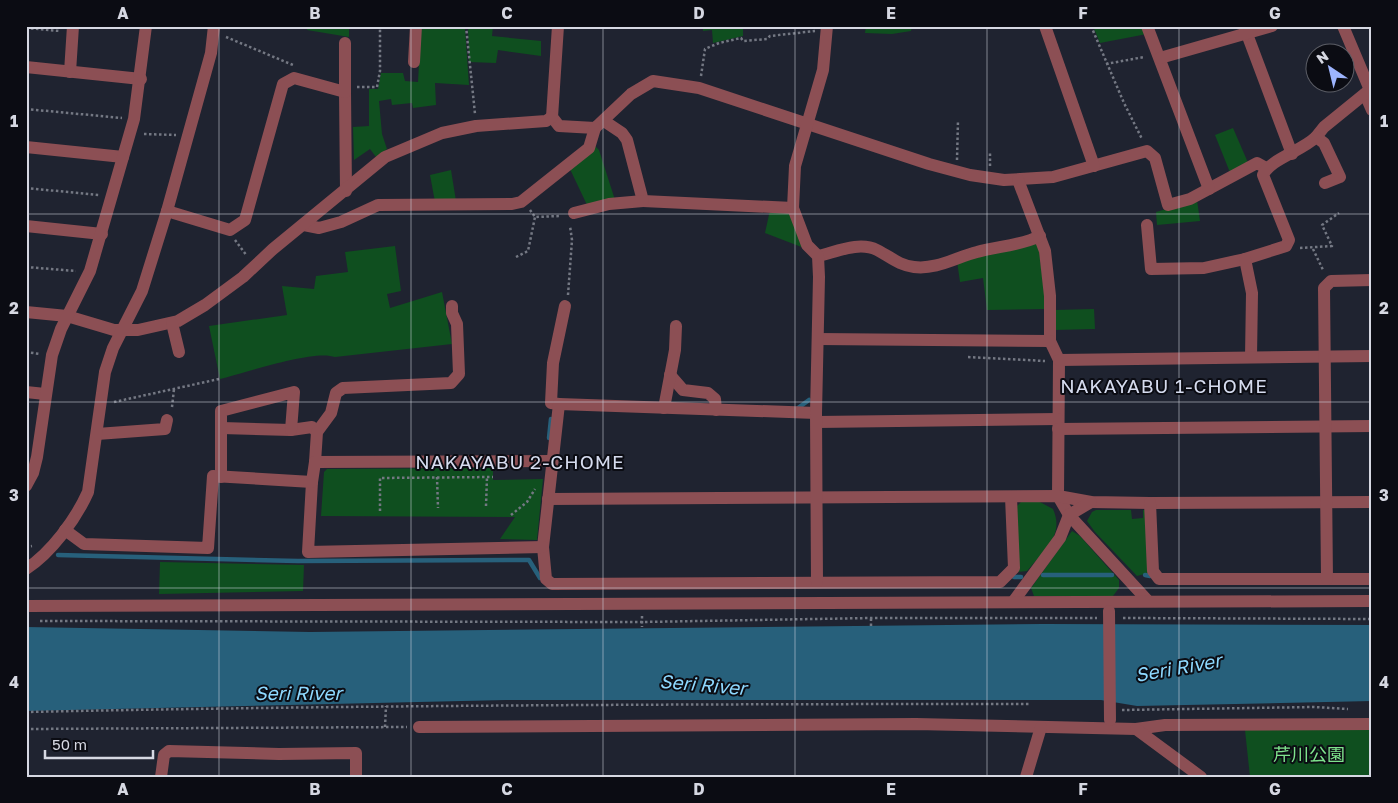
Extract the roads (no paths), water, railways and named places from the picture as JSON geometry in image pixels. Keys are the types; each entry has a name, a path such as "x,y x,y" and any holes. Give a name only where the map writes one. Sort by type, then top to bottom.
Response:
{"street":[{"path":"26,486 37,457 52,354 67,316 90,271 128,151 141,79 146,26"},
{"path":"414,62 416,26"},
{"path":"558,26 552,117 558,126 600,124 622,133 627,140 643,201"},
{"path":"1045,26 1080,114 1097,167"},
{"path":"1147,26 1209,189"},
{"path":"1159,56 1246,30 1272,26"},
{"path":"1343,26 1369,87 1372,110"},
{"path":"70,72 73,29"},
{"path":"817,582 818,339 823,287 818,256 807,245 793,208 794,166 823,70 823,50 827,29"},
{"path":"1246,30 1292,154"},
{"path":"26,569 65,530 88,492 105,372 122,330 142,291 167,211 218,31"},
{"path":"345,43 346,191"},
{"path":"26,68 141,79"},
{"path":"167,211 230,230 245,220 283,84 294,78 345,89"},
{"path":"304,225 319,228 341,222 378,205 512,204 524,201 589,148 600,124 631,94 654,81 699,88 933,167 1004,180 1053,177 1097,167 1147,151 1155,158 1168,205 1190,198 1257,163 1266,168"},
{"path":"1147,225 1151,269 1204,268 1276,253 1286,246 1289,240 1263,175 1266,168 1292,154 1316,137 1324,127 1369,87"},
{"path":"26,312 67,316 114,330 138,330 172,323 205,305 255,266 385,157 442,132 476,126 494,127 546,121 552,117"},
{"path":"1316,137 1324,143 1340,176 1325,183"},
{"path":"26,147 128,151"},
{"path":"1018,180 1045,250 1050,296 1050,341 1059,360 1058,496 1069,515 1148,601"},
{"path":"572,214 643,201 793,208"},
{"path":"26,226 102,234"},
{"path":"818,256 863,246 879,251 894,262 917,268 944,263 977,252 1031,240 1040,236"},
{"path":"1245,259 1252,293 1251,357"},
{"path":"1327,576 1324,288 1331,281 1372,280"},
{"path":"452,306 452,313 457,324 459,374 451,383 343,388 336,393 331,413 317,432 308,552 543,547"},
{"path":"565,306 553,363 551,403 716,410 817,418 1058,424 1372,426"},
{"path":"172,323 178,352"},
{"path":"664,408 675,350 676,326"},
{"path":"818,339 1050,341"},
{"path":"1059,360 1120,355 1372,356"},
{"path":"670,375 683,390 708,393 715,399 716,410"},
{"path":"26,392 45,394"},
{"path":"221,477 221,411 294,392 291,430"},
{"path":"559,404 543,547 546,579 552,584 1000,582 1014,568 1011,496"},
{"path":"222,428 291,430 312,427 317,432"},
{"path":"97,434 165,429"},
{"path":"315,462 552,461"},
{"path":"65,530 84,544 208,548 213,476 312,482"},
{"path":"548,500 817,496 962,499 1058,496 1091,502 1372,502"},
{"path":"1014,602 1060,538 1069,515 1091,502"},
{"path":"1150,503 1153,571 1159,579 1327,576 1372,579"},
{"path":"26,606 1014,602 1108,612 1148,601 1372,601"},
{"path":"1108,612 1110,723"},
{"path":"419,727 759,724 1041,726 1110,723 1136,729 1165,725 1372,724"},
{"path":"1026,777 1041,726"},
{"path":"1136,729 1184,772 1201,777"},
{"path":"161,777 164,755 170,751 280,754 356,753 356,777"}],"water":[{"name":"Seri River","path":"1043,624 1372,625 1372,701 1137,706 1101,700 506,700 26,711 26,627 310,632"}],"waterway":[{"path":"798,408 809,400"},
{"path":"549,438 551,419"},
{"path":"58,555 298,561 529,560 540,578"},
{"path":"1043,575 1112,575"},
{"path":"1145,575 1150,576"},
{"path":"1014,577 1021,577"}],"district":[{"name":"NAKAYABU 1-CHOME","path":"1164,385"},
{"name":"NAKAYABU 2-CHOME","path":"520,461"}],"park label":[{"name":"芹川公園","path":"1309,754"}]}
